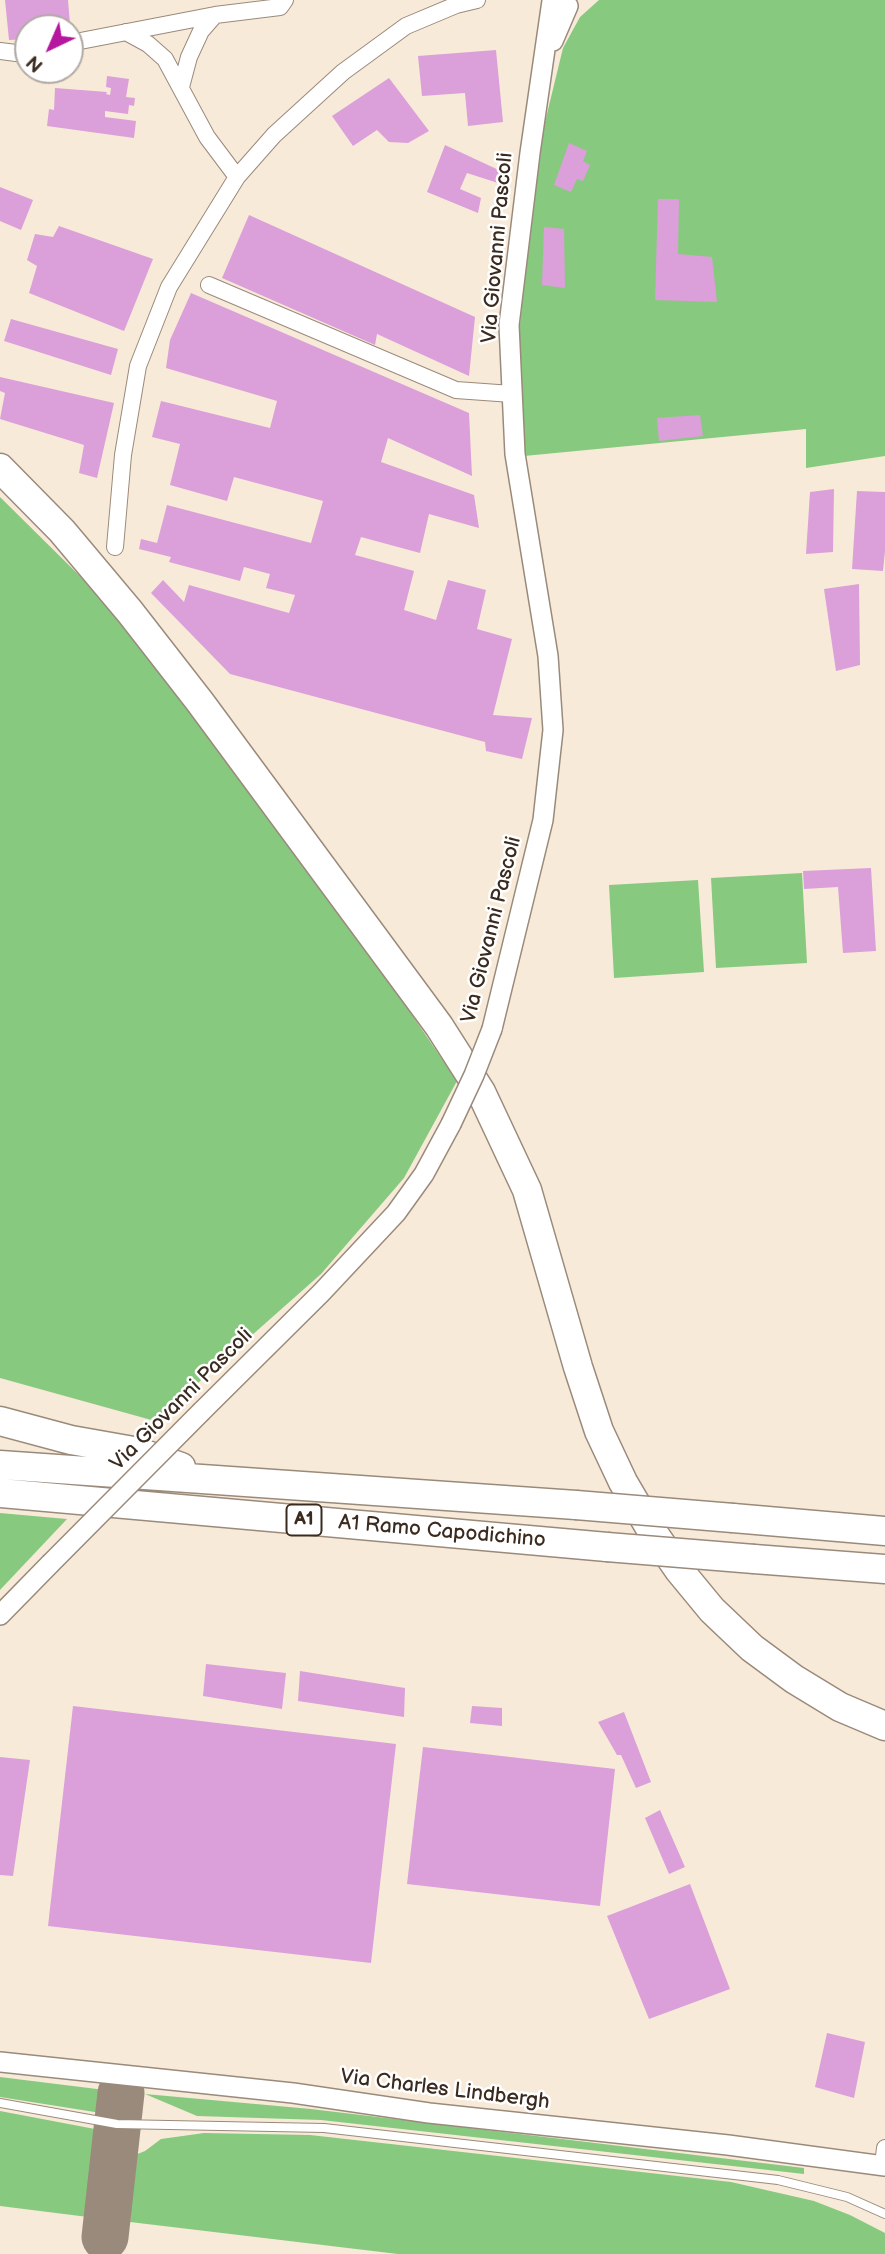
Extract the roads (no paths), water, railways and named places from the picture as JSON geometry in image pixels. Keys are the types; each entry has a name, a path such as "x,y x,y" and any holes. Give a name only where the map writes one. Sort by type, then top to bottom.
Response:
{"highway":[{"path":"0,468 62,531 200,702 431,1016 481,1092 527,1190 599,1431 623,1482 679,1570 712,1610 752,1648 794,1679 840,1707 885,1726"},
{"path":"0,1421 71,1440 139,1452 220,1480"},
{"name":"A1 Ramo Capodichino","path":"0,1465 576,1505 885,1531"},
{"name":"A1 Ramo Capodichino","path":"0,1493 885,1569"}],"street":[{"path":"84,40 215,15 280,6 285,0"},
{"path":"115,547 123,454 138,366 169,287 237,177 274,135 343,72 406,26 456,5 477,0"},
{"name":"Via Giovanni Pascoli","path":"0,1615 321,1293 396,1213 424,1174 451,1124 492,1028 543,820 553,730 548,656 515,454 509,325 541,75 562,2"},
{"path":"181,87 189,57 201,31 215,15"},
{"path":"126,32 149,44 165,59 206,136 237,177"},
{"path":"209,285 456,390 513,394"},
{"name":"Via Charles Lindbergh","path":"0,2062 293,2093 429,2113 884,2160"}],"lane":[{"path":"0,2103 117,2123 324,2128 765,2178 847,2197 885,2214"}]}
